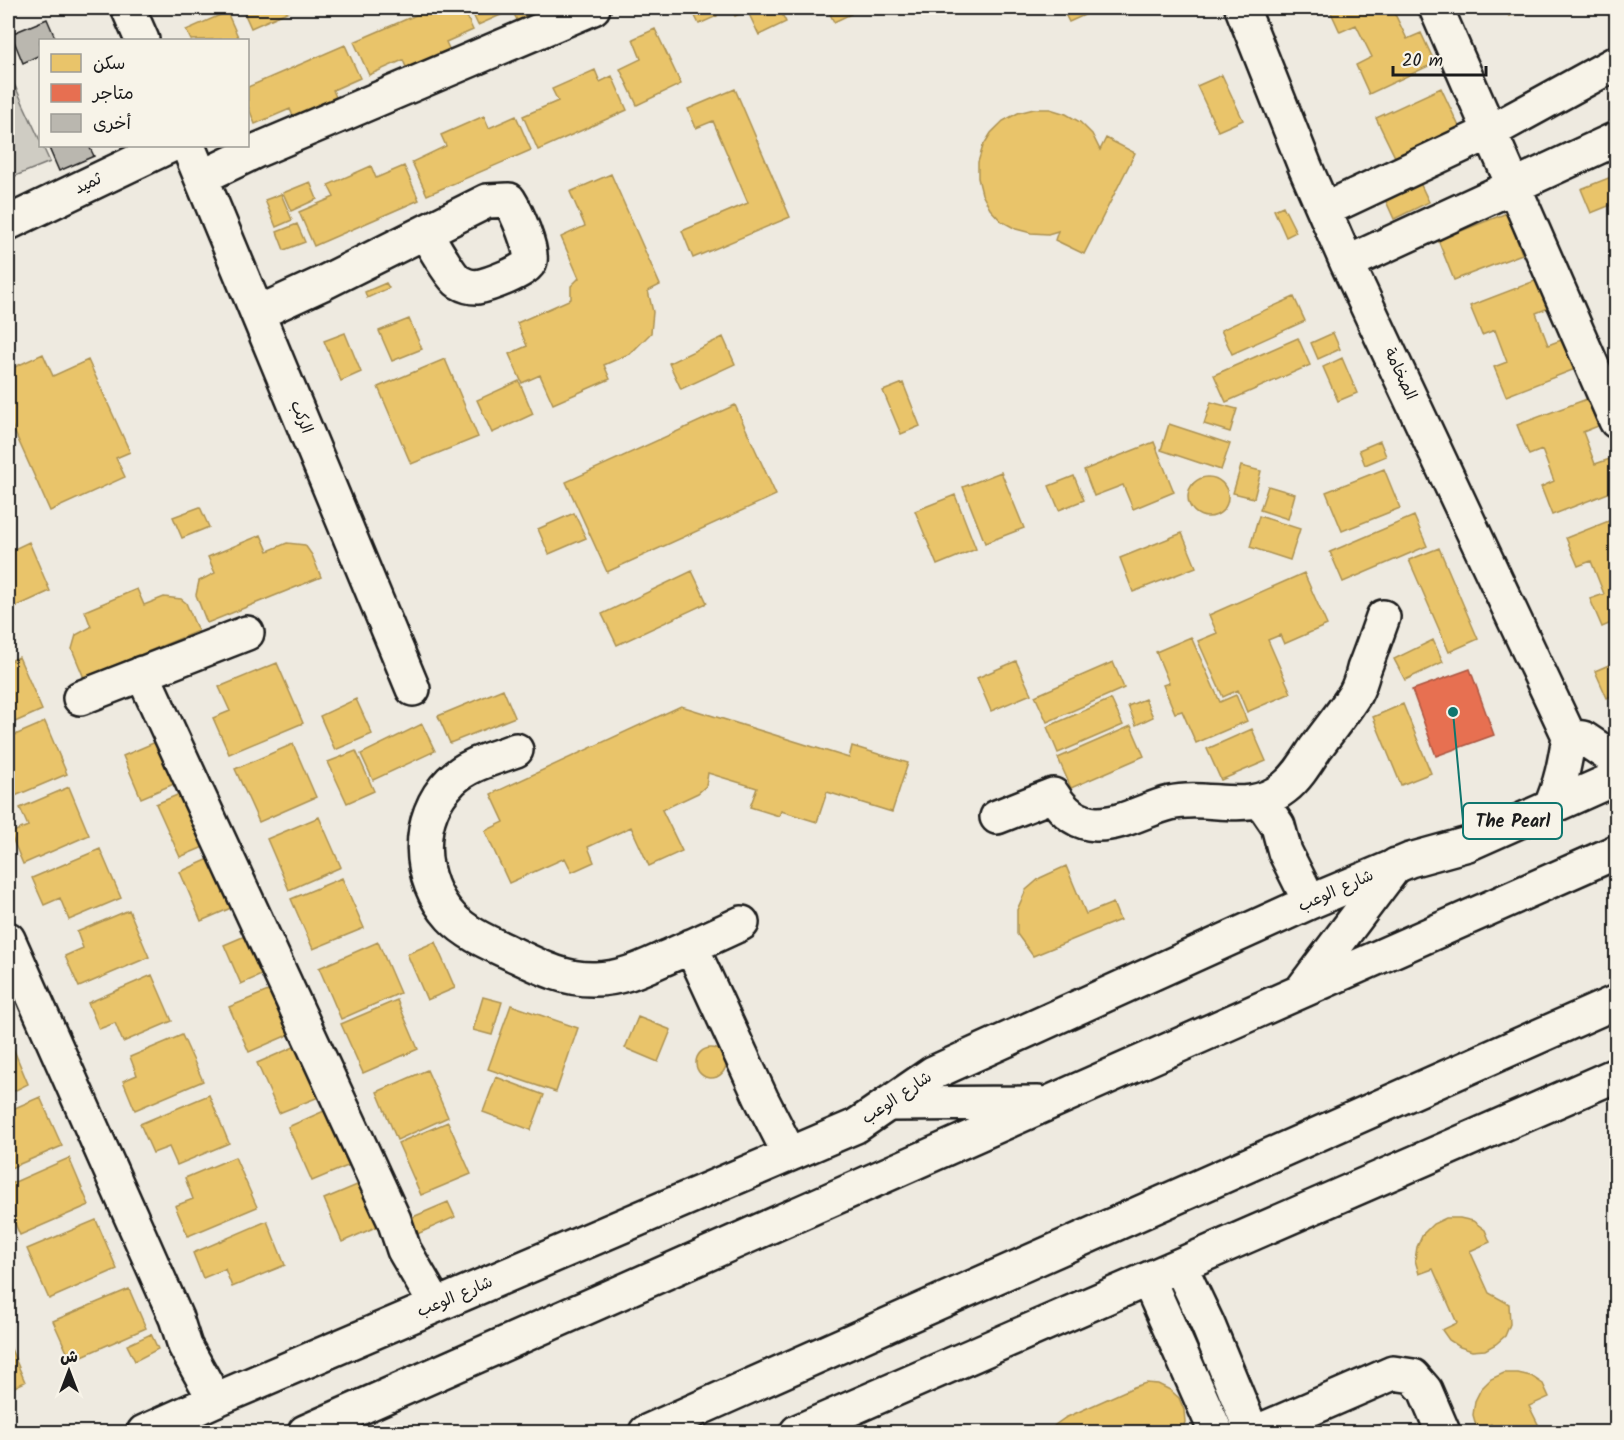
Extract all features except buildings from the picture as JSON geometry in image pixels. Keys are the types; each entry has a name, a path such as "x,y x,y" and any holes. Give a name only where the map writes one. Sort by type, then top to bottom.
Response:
{"street":[{"path":"128,8 142,39"},
{"path":"202,177 258,150 593,8"},
{"name":"الصخامة","path":"1242,8 1347,263 1569,736"},
{"path":"1436,8 1617,422"},
{"path":"1324,210 1490,132 1617,63"},
{"path":"1347,263 1617,140"},
{"name":"ثميد","path":"8,223 167,147"},
{"name":"الركب","path":"188,147 413,689"},
{"path":"258,313 425,232"},
{"path":"997,817 1053,795 1060,807 1071,816 1084,822 1098,824 1112,823 1186,800 1204,800 1235,805 1261,801 1273,796 1293,780 1356,692 1383,617"},
{"path":"80,698 246,633"},
{"path":"142,673 394,1220 404,1250 436,1305"},
{"path":"1550,808 1565,766 1569,736 1583,738 1617,760"},
{"path":"516,750 472,766 452,780 436,800 427,824 424,849 427,874 437,898 452,918 472,934 548,971 580,979 615,977 632,973 742,923"},
{"name":"شارع الوعب","path":"144,1432 856,1126 933,1073 1310,902 1396,865 1468,844 1617,778"},
{"path":"1261,801 1278,826 1285,852 1310,902"},
{"path":"305,1432 1617,852"},
{"path":"1300,993 1396,865"},
{"path":"8,939 176,1318 185,1346 215,1400"},
{"path":"692,946 756,1088 789,1154"},
{"path":"646,1432 1617,1002"},
{"path":"797,1432 1617,1075"},
{"path":"888,1104 1052,1103"},
{"path":"1180,1266 1208,1325 1252,1432"},
{"path":"1148,1280 1216,1432"},
{"path":"1257,1432 1393,1373 1413,1376 1425,1390 1443,1432"}],"shaded area":[{"path":"8,71 39,138 39,147 43,147 50,162 8,179"}],"place":[{"name":"The Pearl","path":"1453,712"}]}
